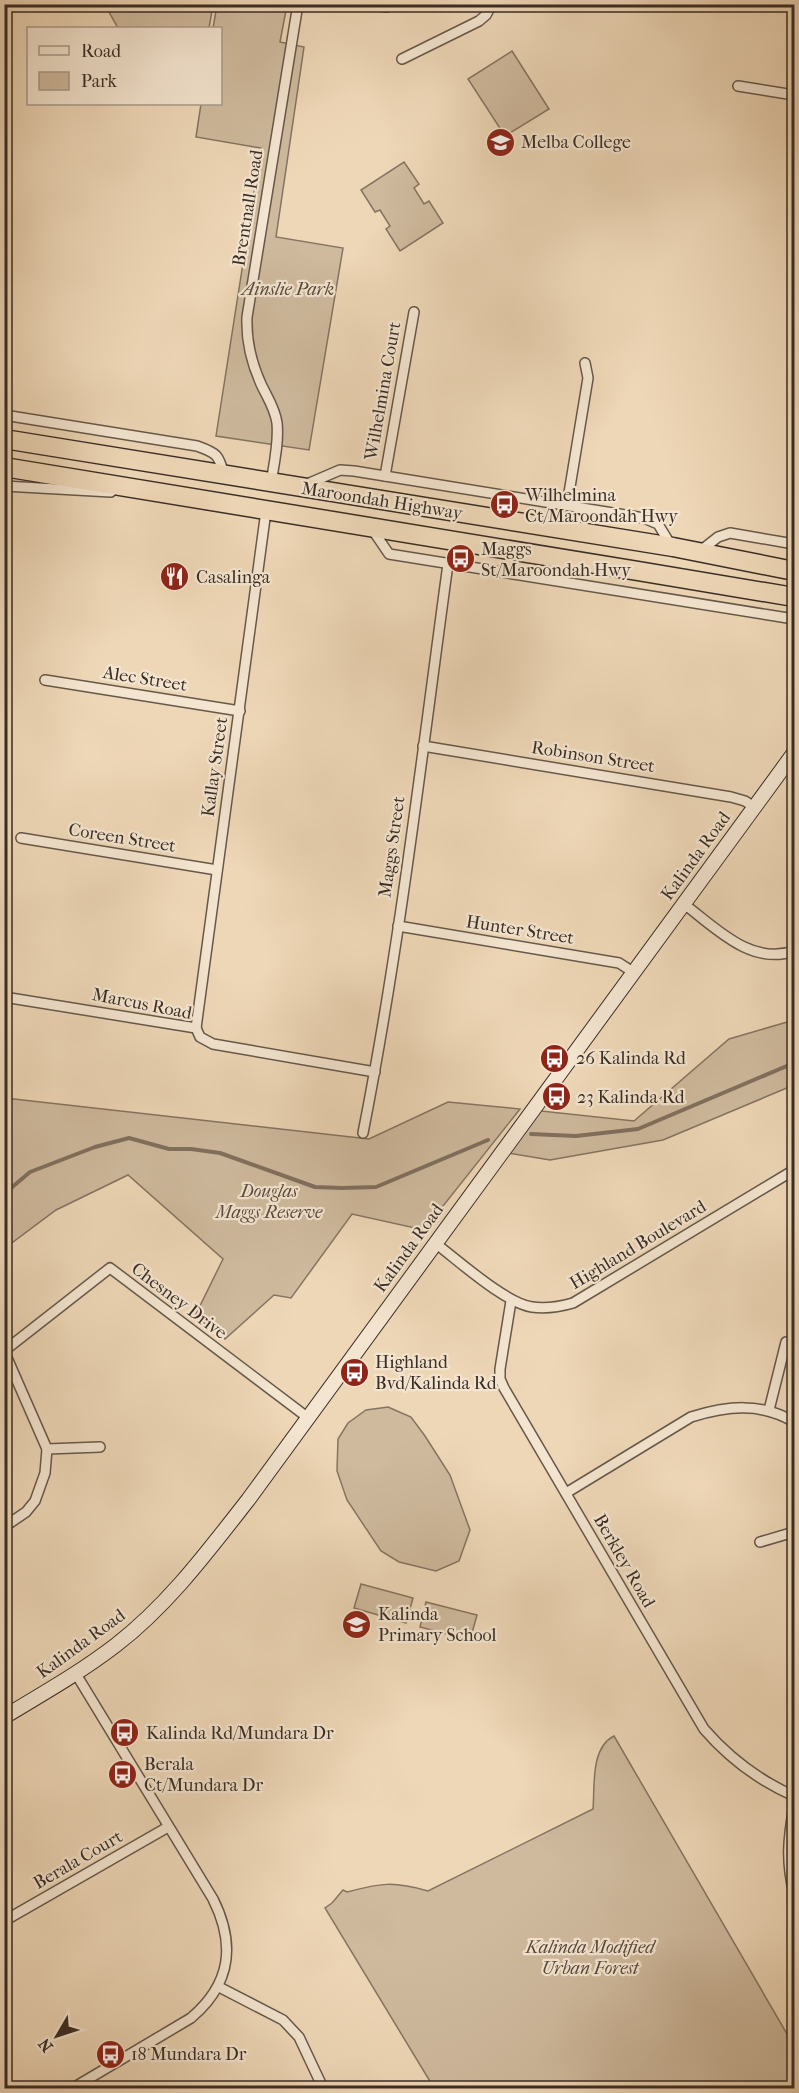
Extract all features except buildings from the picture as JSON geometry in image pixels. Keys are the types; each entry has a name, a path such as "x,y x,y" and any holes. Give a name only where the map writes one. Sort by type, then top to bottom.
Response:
{"highway":[{"name":"Maroondah Highway","path":"4,439 672,547 795,571"},
{"name":"Maroondah Highway","path":"4,467 795,597"},
{"path":"266,511 271,483"}],"street":[{"name":"Brentnall Road","path":"271,483 276,447 276,423 272,403 261,384 250,356 247,317 298,4"},
{"path":"362,4 387,7 393,4"},
{"path":"402,59 478,21 486,15 492,4"},
{"path":"738,86 795,95"},
{"name":"Wilhelmina Court","path":"385,476 414,312"},
{"path":"567,505 588,378 585,363"},
{"path":"4,415 197,446 220,458 224,475"},
{"path":"301,488 340,470 385,476 644,518 658,524 672,547"},
{"path":"4,486 95,492 147,491"},
{"name":"Kallay Street","path":"196,1028 266,511"},
{"path":"370,526 389,554 795,619"},
{"path":"699,552 718,537 730,533 795,544"},
{"name":"Maggs Street","path":"363,1133 398,927 448,564"},
{"name":"Alec Street","path":"45,680 240,711"},
{"name":"Robinson Street","path":"423,746 731,797 745,801 754,807"},
{"name":"Kalinda Road","path":"4,1717 76,1674 118,1644 162,1604 196,1567 248,1500 795,753"},
{"name":"Coreen Street","path":"21,838 217,870"},
{"path":"684,904 733,941 759,954 773,956 795,951"},
{"name":"Hunter Street","path":"398,927 620,963 633,972"},
{"name":"Marcus Road","path":"4,997 196,1028 200,1037 213,1044 375,1072"},
{"name":"Highland Boulevard","path":"435,1243 511,1301 531,1307 553,1308 573,1303 795,1170"},
{"name":"Chesney Drive","path":"4,1351 110,1268 307,1417"},
{"name":"Berkley Road","path":"511,1301 500,1379 704,1729 724,1752 749,1772 795,1796"},
{"path":"769,1410 786,1342"},
{"path":"4,1351 46,1449 45,1473 35,1501 26,1512 4,1527"},
{"path":"566,1493 691,1417 710,1411 731,1408 769,1410 795,1422"},
{"path":"46,1449 100,1447"},
{"path":"760,1542 795,1532"},
{"path":"73,2088 191,2018 205,2006 219,1987 227,1951 225,1929 213,1899 76,1674"},
{"path":"795,1806 788,1838 789,1870 795,1894"},
{"name":"Berala Court","path":"4,1921 168,1827"},
{"path":"219,1987 282,2020 299,2037 323,2088"}],"green space":[{"path":"105,5 213,5 209,27 117,27"},
{"name":"Ainslie Park","path":"217,5 287,5 280,42 304,47 276,237 343,248 309,450 216,436 261,148 196,137 201,105 222,105 222,27 213,27"},
{"path":"512,51 549,109 505,136 468,79"},
{"path":"404,162 419,184 414,188 424,204 429,201 443,223 400,251 386,229 390,226 380,210 375,212 361,190"},
{"path":"794,1020 794,1085 663,1140 550,1160 502,1152 532,1110 634,1121 729,1039"},
{"name":"Douglas Maggs Reserve","path":"5,1098 369,1139 448,1102 520,1109 424,1230 352,1214 291,1298 274,1295 225,1339 195,1316 223,1259 128,1175 56,1210 5,1248"},
{"path":"388,1407 411,1417 425,1436 450,1475 470,1530 459,1561 436,1571 399,1562 381,1551 347,1500 337,1471 338,1439 348,1423 366,1410"},
{"path":"361,1584 413,1598 406,1623 354,1608"},
{"path":"426,1602 477,1615 470,1640 420,1627"},
{"name":"Kalinda Modified Urban Forest","path":"614,1736 794,2046 794,2088 434,2088 325,1908 343,1890 347,1892 387,1884 428,1891 593,1809 597,1759 606,1742"}],"waterway":[{"path":"531,1134 576,1136 638,1129 794,1063"},
{"path":"4,1194 30,1172 95,1147 129,1138 169,1149 220,1153 315,1187 342,1188 376,1187 488,1140"}],"place":[{"name":"Melba College","path":"500,142"},
{"name":"Wilhelmina Ct/Maroondah Hwy","path":"504,505"},
{"name":"Maggs St/Maroondah Hwy","path":"460,559"},
{"name":"Casalinga","path":"175,577"},
{"name":"26 Kalinda Rd","path":"555,1058"},
{"name":"23 Kalinda Rd","path":"556,1097"},
{"name":"Highland Bvd/Kalinda Rd","path":"354,1372"},
{"name":"Kalinda Primary School","path":"357,1624"},
{"name":"Kalinda Rd/Mundara Dr","path":"125,1733"},
{"name":"Berala Ct/Mundara Dr","path":"123,1774"},
{"name":"18 Mundara Dr","path":"110,2054"}]}
